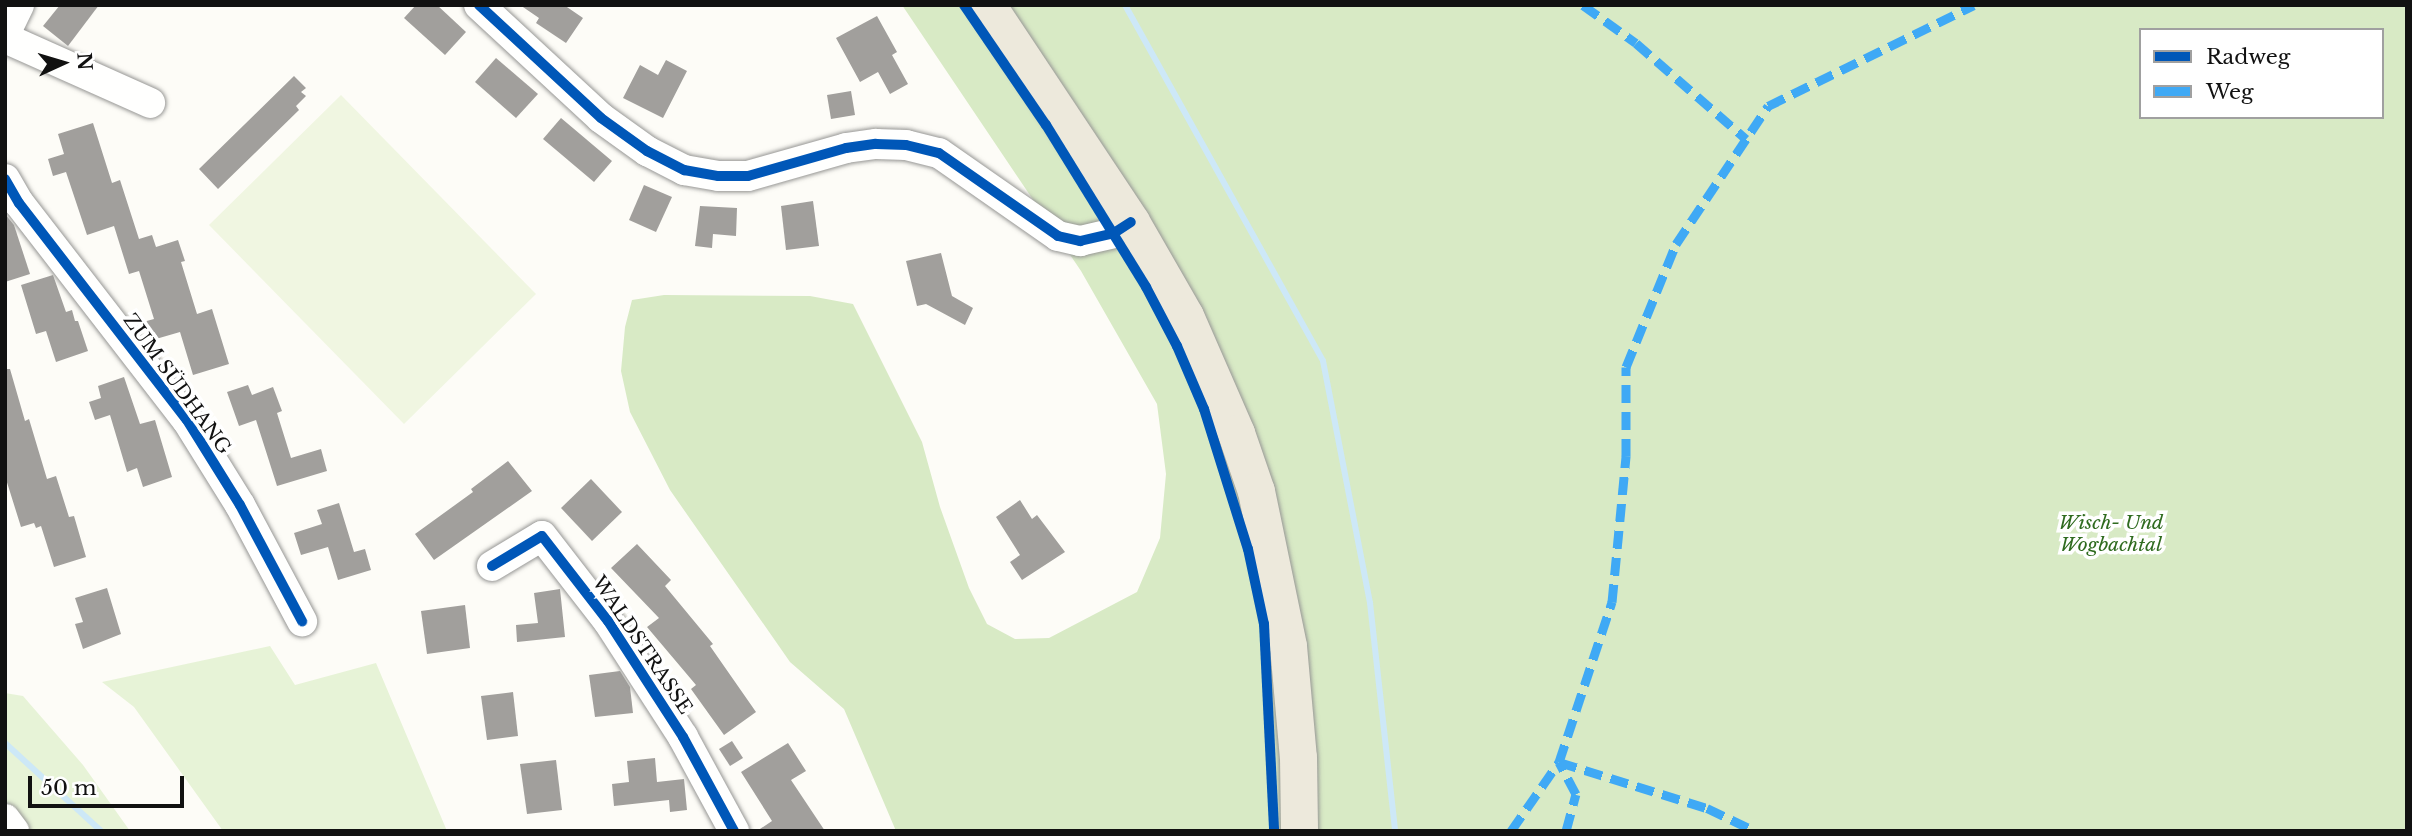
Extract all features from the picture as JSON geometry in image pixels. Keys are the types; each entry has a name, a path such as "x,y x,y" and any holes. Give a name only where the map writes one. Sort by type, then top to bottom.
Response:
{"main road":[{"path":"986,5 1131,222 1185,316 1236,433 1256,491 1288,646 1298,757 1300,831"}],"street":[{"path":"19,5 5,36 150,103"},
{"path":"479,5 601,118 647,151 684,170 718,176 748,176 846,148 877,144 906,145 939,153 1058,236 1080,242 1114,233 1131,222"},
{"name":"ZUM SÜDHANG","path":"5,179 19,203 187,420 240,505 302,621"},
{"name":"WALDSTRASSE","path":"492,566 542,536 608,621 683,737 734,831"},
{"path":"5,820 14,831"}],"green space":[{"name":"Wisch- Und Wogbachtal","path":"902,5 2407,5 2407,831 896,831 844,709 790,662 670,490 630,412 621,371 625,327 632,300 664,295 810,296 853,304 922,442 940,507 969,588 987,624 1015,639 1049,638 1137,592 1160,538 1166,474 1157,404 1081,271"},
{"path":"341,95 536,294 404,424 209,225"},
{"path":"270,646 295,685 376,663 447,831 223,831 134,707 102,682"},
{"path":"5,693 23,696 83,765 130,831 5,831"}],"building":[{"path":"60,5 99,5 68,46 43,26"},
{"path":"416,5 437,5 466,32 445,55 404,18"},
{"path":"520,5 564,5 583,18 566,43 536,23 539,18"},
{"path":"877,16 897,52 892,55 908,84 890,94 878,72 860,82 836,38"},
{"path":"496,58 538,94 516,118 475,82"},
{"path":"666,60 687,71 663,118 623,98 640,65 658,75"},
{"path":"294,76 306,88 301,92 306,96 296,106 299,110 218,189 199,169"},
{"path":"851,91 855,115 831,119 827,95"},
{"path":"561,118 612,161 594,182 543,139"},
{"path":"93,123 112,183 120,180 139,239 152,235 156,247 178,240 185,261 181,262 197,314 212,309 229,364 193,375 180,332 149,341 143,322 154,319 139,271 129,274 114,226 87,235 66,172 53,176 48,159 64,154 58,134"},
{"path":"644,185 672,197 656,232 629,220"},
{"path":"813,201 819,246 786,250 781,206"},
{"path":"700,206 737,208 736,236 713,234 712,248 695,246"},
{"path":"5,214 14,225 30,274 5,282"},
{"path":"941,253 952,296 973,308 965,325 926,304 917,306 906,261"},
{"path":"53,275 66,312 72,310 88,351 56,362 46,331 36,334 21,285"},
{"path":"5,369 10,369 25,421 29,419 47,479 56,476 69,517 74,516 86,557 54,567 41,526 36,528 34,523 21,527 5,476"},
{"path":"124,377 140,424 155,420 172,477 143,487 137,468 127,472 110,415 95,420 89,402 101,398 98,386"},
{"path":"248,385 252,395 273,387 282,411 277,413 291,458 321,449 327,471 277,486 256,420 239,426 227,392"},
{"path":"508,461 532,491 434,560 415,534 473,492 471,489"},
{"path":"591,479 622,512 592,541 561,508"},
{"path":"1020,500 1032,519 1037,515 1065,552 1022,580 1010,562 1020,555 996,517"},
{"path":"339,503 354,552 365,549 371,570 338,580 328,547 301,555 294,533 322,524 317,510"},
{"path":"637,544 671,580 665,586 713,644 710,646 756,712 724,735 691,689 696,685 647,627 659,618 611,568"},
{"path":"107,588 121,634 83,649 75,624 83,622 75,598"},
{"path":"560,589 565,637 517,642 516,625 538,623 534,593"},
{"path":"465,605 470,648 427,654 421,611"},
{"path":"620,671 630,687 633,713 595,717 589,675"},
{"path":"513,692 518,736 487,740 481,696"},
{"path":"732,741 743,758 730,766 719,749"},
{"path":"788,743 806,771 791,780 825,831 757,831 772,821 741,772"},
{"path":"655,758 657,782 684,779 687,810 670,812 669,800 614,806 612,784 629,782 627,761"},
{"path":"556,760 562,810 527,814 520,764"}],"waterway":[{"path":"1125,5 1323,361 1370,603 1395,831"},
{"path":"5,743 101,831"}],"marked path":[{"path":"1583,5 1636,43 1746,139"},
{"path":"1566,831 1576,794 1559,762 1612,602 1626,456 1626,367 1676,244 1768,106 1974,5"},
{"path":"1511,831 1559,762 1707,808 1755,831"}],"cycle path":[{"path":"479,5 601,118 647,151 684,170 718,176 748,176 846,148 876,144 906,145 939,153 1058,236 1080,241 1114,233 1131,222"},
{"path":"964,5 1046,125 1146,287 1177,346 1204,409 1248,549 1264,624 1274,831"},
{"path":"5,179 19,203 187,420 240,505 302,621"},
{"path":"492,566 542,536 608,621 683,737 734,831"}]}
